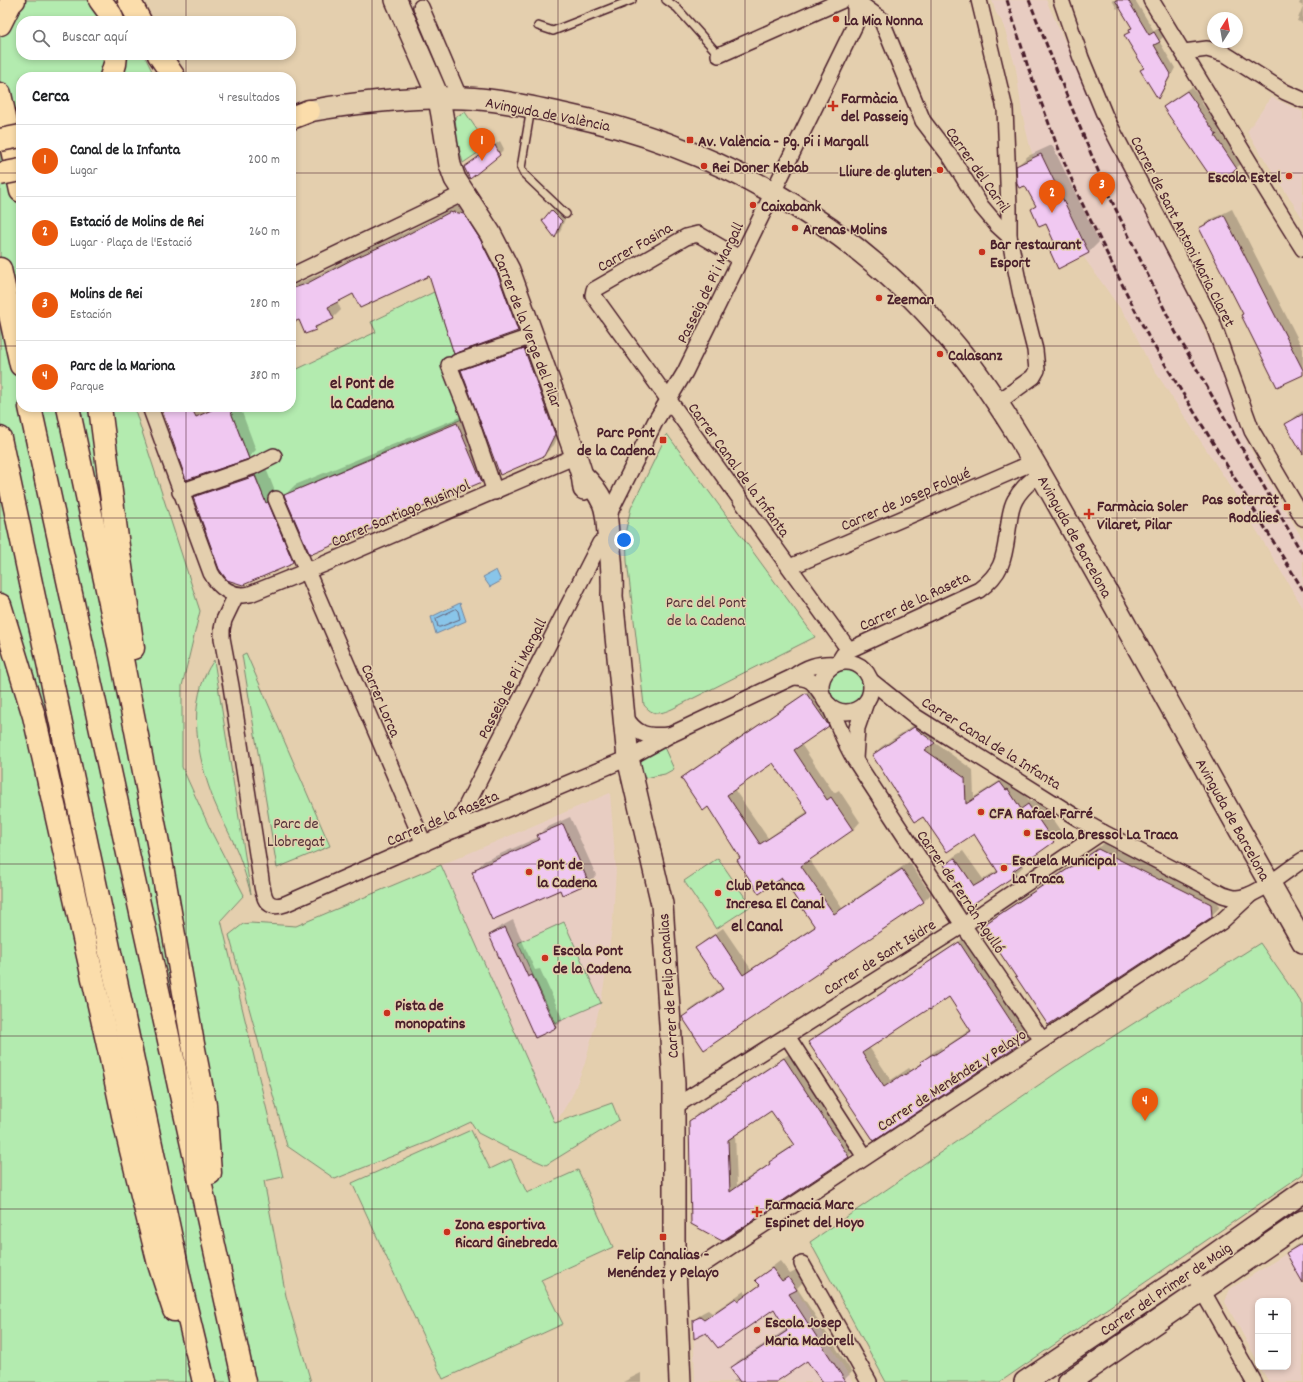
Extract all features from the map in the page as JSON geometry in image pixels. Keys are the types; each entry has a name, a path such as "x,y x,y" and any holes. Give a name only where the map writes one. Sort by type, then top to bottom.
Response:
{"main road":[{"path":"0,24 10,4 14,0"},
{"path":"100,0 111,16"},
{"path":"129,0 137,16"},
{"path":"113,72 115,60"},
{"path":"162,64 169,72"},
{"path":"0,94 16,168"},
{"path":"0,140 16,137"},
{"path":"0,161 16,158"},
{"path":"0,174 16,171"},
{"path":"0,269 16,342"},
{"path":"31,412 244,1382"},
{"path":"69,412 124,667 158,844 205,1105 213,1238"},
{"path":"101,412 118,546 150,749 158,844"},
{"path":"0,438 202,1382"},
{"path":"0,505 11,546 33,594"},
{"path":"0,606 34,716 127,1134 158,1256 181,1332 202,1382"}],"street":[{"path":"719,55 843,0"},
{"name":"Passeig de Pi i Margall","path":"608,516 655,422 684,372 855,25 855,0"},
{"name":"Carrer del Carril","path":"855,0 881,19 922,121 952,159 981,206 997,225 1009,236 1021,295 1035,350 1037,370 1033,377 997,403"},
{"path":"979,0 1005,109 1009,236"},
{"name":"Carrer de Sant Antoni Maria Claret","path":"1061,0 1081,58 1105,116 1212,321 1252,431 1303,518"},
{"path":"1151,0 1303,249"},
{"name":"Carrer de la Verge del Pilar","path":"410,5 448,95 442,114 450,165 455,179 499,249 509,270 581,475 600,543"},
{"path":"1184,52 1207,49 1225,54 1285,92 1303,100"},
{"name":"Avinguda de València","path":"297,113 351,104 448,95 532,107 593,120 652,137 733,171 773,192"},
{"name":"Avinguda de Barcelona","path":"773,192 834,231 867,256 898,283 922,307 964,355 997,403 1037,468 1303,942"},
{"path":"296,274 464,193"},
{"name":"Carrer Fasina","path":"593,295 594,290 686,236 698,234 740,259"},
{"name":"Carrer Canal de la Infanta","path":"593,295 849,650"},
{"path":"495,492 453,364 533,336"},
{"path":"152,412 211,573 215,581 220,586 236,595"},
{"path":"180,492 252,467 274,456"},
{"name":"Carrer de Josep Folqué","path":"790,567 1037,468"},
{"name":"Carrer de la Raseta","path":"849,650 979,590 990,581 998,572 1004,558 1011,509 1020,491 1037,468"},
{"name":"Carrer de la Verge del Pilar","path":"581,475 595,501 598,512 608,516"},
{"name":"Carrer Santiago Rusinyol","path":"236,595 250,594 495,492 581,475"},
{"name":"Carrer Lorca","path":"276,499 424,844"},
{"name":"Carrer de Felip Canalias","path":"608,516 613,575 612,596 628,758 662,904 674,1107 674,1245 680,1382"},
{"name":"Passeig de Pi i Margall","path":"454,830 600,543"},
{"name":"Carrer de Felip Canalias","path":"600,543 605,574 612,596"},
{"name":"Carrer de la Raseta","path":"236,595 224,620 222,638 265,899 270,906 274,907 285,904 454,830 628,758 636,744 670,735 793,677 803,670 823,663 837,663"},
{"path":"827,702 822,688 823,677 828,670 849,650"},
{"path":"837,663 849,662 856,664 867,673 870,680 870,695 857,728 855,760"},
{"path":"793,677 802,678 813,682 827,702 836,710 844,712 852,711 860,708 866,702"},
{"name":"Carrer Canal de la Infanta","path":"870,680 916,717 1102,832 1223,895 1236,898 1250,895 1270,884 1292,866 1303,860"},
{"name":"Carrer de Ferràn Agulló","path":"827,702 838,724 847,748 963,925 1042,1040"},
{"name":"Carrer de la Raseta","path":"624,715 632,728 639,732 657,736 670,735"},
{"name":"Carrer de Sant Isidre","path":"674,1107 963,925 1102,832"},
{"name":"Carrer de Menéndez y Pelayo","path":"674,1245 681,1261 687,1266 698,1268 1220,922 1250,895"},
{"path":"787,1036 865,1157"},
{"name":"Carrer del Primer de Maig","path":"1026,1382 1191,1271 1303,1192"},
{"name":"Carrer del Primer de Maig","path":"1069,1382 1303,1221"},
{"path":"802,1264 869,1382"},
{"path":"1191,1271 1254,1382"}],"lane":[{"path":"538,26 553,30 632,0"},
{"path":"666,0 678,8 719,55"},
{"path":"532,107 521,168 524,174 566,214"}],"shaded area":[{"path":"992,0 1046,0 1120,163 1194,306 1222,372 1248,445 1303,540 1303,608 1230,486 1147,359 1129,321 1068,235 1041,180 1030,147 1022,113 1016,69 1003,23 996,13"},
{"name":"Escola Estel","path":"1271,97 1303,112 1303,219 1247,132"},
{"name":"Escola Pont de la Cadena","path":"610,793 616,869 613,919 606,973 601,1002 585,1063 572,1096 555,1124 441,865"},
{"path":"1303,1243 1303,1382 1269,1382 1262,1370 1291,1370 1291,1298 1255,1298 1255,1357 1225,1302 1230,1289"},
{"name":"Escola Josep Maria Madorell","path":"772,1268 781,1281 788,1277 853,1382 695,1382 693,1320 700,1317 704,1320 736,1298 738,1301 760,1285 755,1280"}],"green space":[{"path":"0,0 115,0 123,16 16,16 16,60 146,60 152,72 16,72 16,412 136,412 200,611 182,686 182,767 212,833 244,895 221,920 283,1177 264,1181 286,1296 311,1382 0,1382"},
{"path":"465,112 488,146 463,163 457,140 455,117"},
{"path":"434,292 457,362 477,414 469,416 266,503 231,412 296,412 296,370 376,332 371,322"},
{"name":"Parc del Pont de la Cadena","path":"667,434 815,637 672,709 657,713 650,711 644,705 627,561 626,529 631,508"},
{"name":"Parc de Llobregat","path":"246,653 330,846 277,868 242,655"},
{"path":"214,660 251,894 238,853 217,808 208,784 199,748 197,711 199,693 205,676"},
{"path":"843,670 849,670 858,675 862,681 862,693 858,699 849,704 843,704 834,699 829,690 829,684 834,675"},
{"path":"663,745 674,769 665,774 640,779 639,772 641,761 651,751"},
{"name":"Club Petanca Incresa El Canal","path":"718,858 751,906 716,929 684,881"},
{"path":"441,865 555,1123 612,1103 619,1120 546,1165 507,1148 478,1133 471,1122 428,1142 335,1179 287,1146 229,935 243,924 250,923 296,926"},
{"path":"564,922 601,1003 555,1023 518,943"},
{"path":"1260,943 1303,1005 1303,1174 1000,1382 886,1382 810,1242 1065,1067"},
{"name":"Zona esportiva Ricard Ginebreda","path":"471,1130 490,1169 511,1159 527,1193 578,1170 613,1247 541,1280 563,1324 443,1379 352,1183"}],"water":[{"path":"496,570 501,581 490,587 483,577"},
{"path":"460,603 466,621 436,634 431,617"}],"building":[{"path":"1115,0 1128,0 1149,35 1154,32 1160,42 1154,45 1171,74 1158,99 1140,70 1144,68 1124,35 1130,32 1129,29 1132,28"},
{"path":"1187,91 1217,135 1215,136 1237,169 1215,183 1163,107"},
{"path":"495,145 500,155 470,179 464,167"},
{"path":"1041,154 1089,253 1058,269 1048,247 1055,244 1046,224 1039,227 1031,209 1036,206 1025,186 1019,188 1017,184 1016,166"},
{"path":"551,210 562,221 555,238 542,221"},
{"path":"450,212 464,214 480,239 498,275 518,331 454,354 429,276 360,308 353,294 328,307 334,319 315,327 316,330 305,334 299,320 296,321 296,287 306,284 351,260 395,241"},
{"path":"1224,215 1303,370 1303,375 1277,387 1241,315 1243,314 1199,228"},
{"path":"524,348 555,434 544,456 500,475 461,370"},
{"path":"163,412 194,412 196,417 207,412 231,412 249,459 186,480"},
{"path":"1303,414 1303,454 1285,424"},
{"path":"457,423 482,482 310,555 284,495"},
{"path":"255,476 266,503 268,502 293,562 290,565 243,585 227,580 219,569 193,497"},
{"path":"806,693 829,726 794,750 827,800 831,797 853,830 801,866 834,914 902,869 924,902 704,1050 682,1017 723,989 695,948 716,934 743,975 815,927 782,878 759,894 737,860 740,858 708,807 703,811 681,778","holes":["773,763 808,813 760,844 727,795"]},
{"path":"914,727 935,743 925,750 965,778 966,804 1000,782 1006,790 1008,789 1021,809 1028,804 1054,842 1013,871 1016,875 970,906 944,865 955,858 974,886 998,872 974,834 947,852 923,817 915,822 872,755"},
{"name":"Pont de la Cadena","path":"563,824 589,883 562,895 560,890 492,920 472,872 476,871 475,869 539,840 537,835"},
{"path":"1098,849 1211,904 1212,917 1048,1025 982,926"},
{"path":"505,927 528,977 532,975 556,1028 535,1038 489,935"},
{"path":"959,942 1024,1041 874,1141 808,1042","holes":["949,997 971,1031 934,1055 933,1054 920,1062 922,1064 884,1087 862,1053"]},
{"path":"784,1058 849,1157 722,1241 691,1224 689,1121","holes":["771,1111 795,1145 769,1162 770,1164 730,1192 728,1140"]},
{"path":"1303,1243 1303,1283 1286,1253"},
{"name":"Escola Josep Maria Madorell","path":"772,1268 782,1281 788,1277 797,1290 789,1294 846,1382 822,1382 807,1361 776,1382 740,1382 730,1368 787,1331 774,1309 718,1348 706,1333 694,1339 693,1320 700,1317 704,1320 736,1298 738,1301 760,1285 755,1280"}],"railway":[{"path":"1007,0 1028,67 1055,140 1079,197 1148,336 1303,590"},
{"path":"1029,0 1104,185 1175,331 1303,555"}],"place":[{"name":"La Mia Nonna","path":"836,19"},
{"name":"Farmàcia del Passeig","path":"833,106"},
{"name":"Av. València - Pg. Pi i Margall","path":"690,140"},
{"name":"Canal de la Infanta","path":"482,161"},
{"name":"Rei Doner Kebab","path":"704,166"},
{"name":"Lliure de gluten","path":"940,170"},
{"name":"Escola Estel","path":"1289,176"},
{"name":"Caixabank","path":"753,205"},
{"name":"Molins de Rei","path":"1102,205"},
{"name":"Estació de Molins de Rei","path":"1052,213"},
{"name":"Arenas Molins","path":"795,228"},
{"name":"Bar restaurant Esport","path":"982,252"},
{"name":"Zeeman","path":"879,298"},
{"name":"Calasanz","path":"940,354"},
{"name":"Parc Pont de la Cadena","path":"663,440"},
{"name":"Pas soterrat Rodalies","path":"1287,507"},
{"name":"Farmàcia Soler Vilaret, Pilar","path":"1089,514"},
{"name":"CFA Rafael Farré","path":"981,812"},
{"name":"Escola Bressol La Traca","path":"1027,833"},
{"name":"Escuela Municipal La Traca","path":"1004,868"},
{"name":"Pont de la Cadena","path":"529,872"},
{"name":"Club Petanca Incresa El Canal","path":"718,893"},
{"name":"Escola Pont de la Cadena","path":"545,958"},
{"name":"Pista de monopatins","path":"387,1013"},
{"name":"Parc de la Mariona","path":"1145,1121"},
{"name":"Farmacia Marc Espinet del Hoyo","path":"757,1212"},
{"name":"Zona esportiva Ricard Ginebreda","path":"447,1232"},
{"name":"Felip Canalias - Menéndez y Pelayo","path":"663,1237"},
{"name":"Escola Josep Maria Madorell","path":"757,1330"}],"district":[{"name":"el Pont de la Cadena","path":"362,392"},
{"name":"el Canal","path":"757,925"}]}
